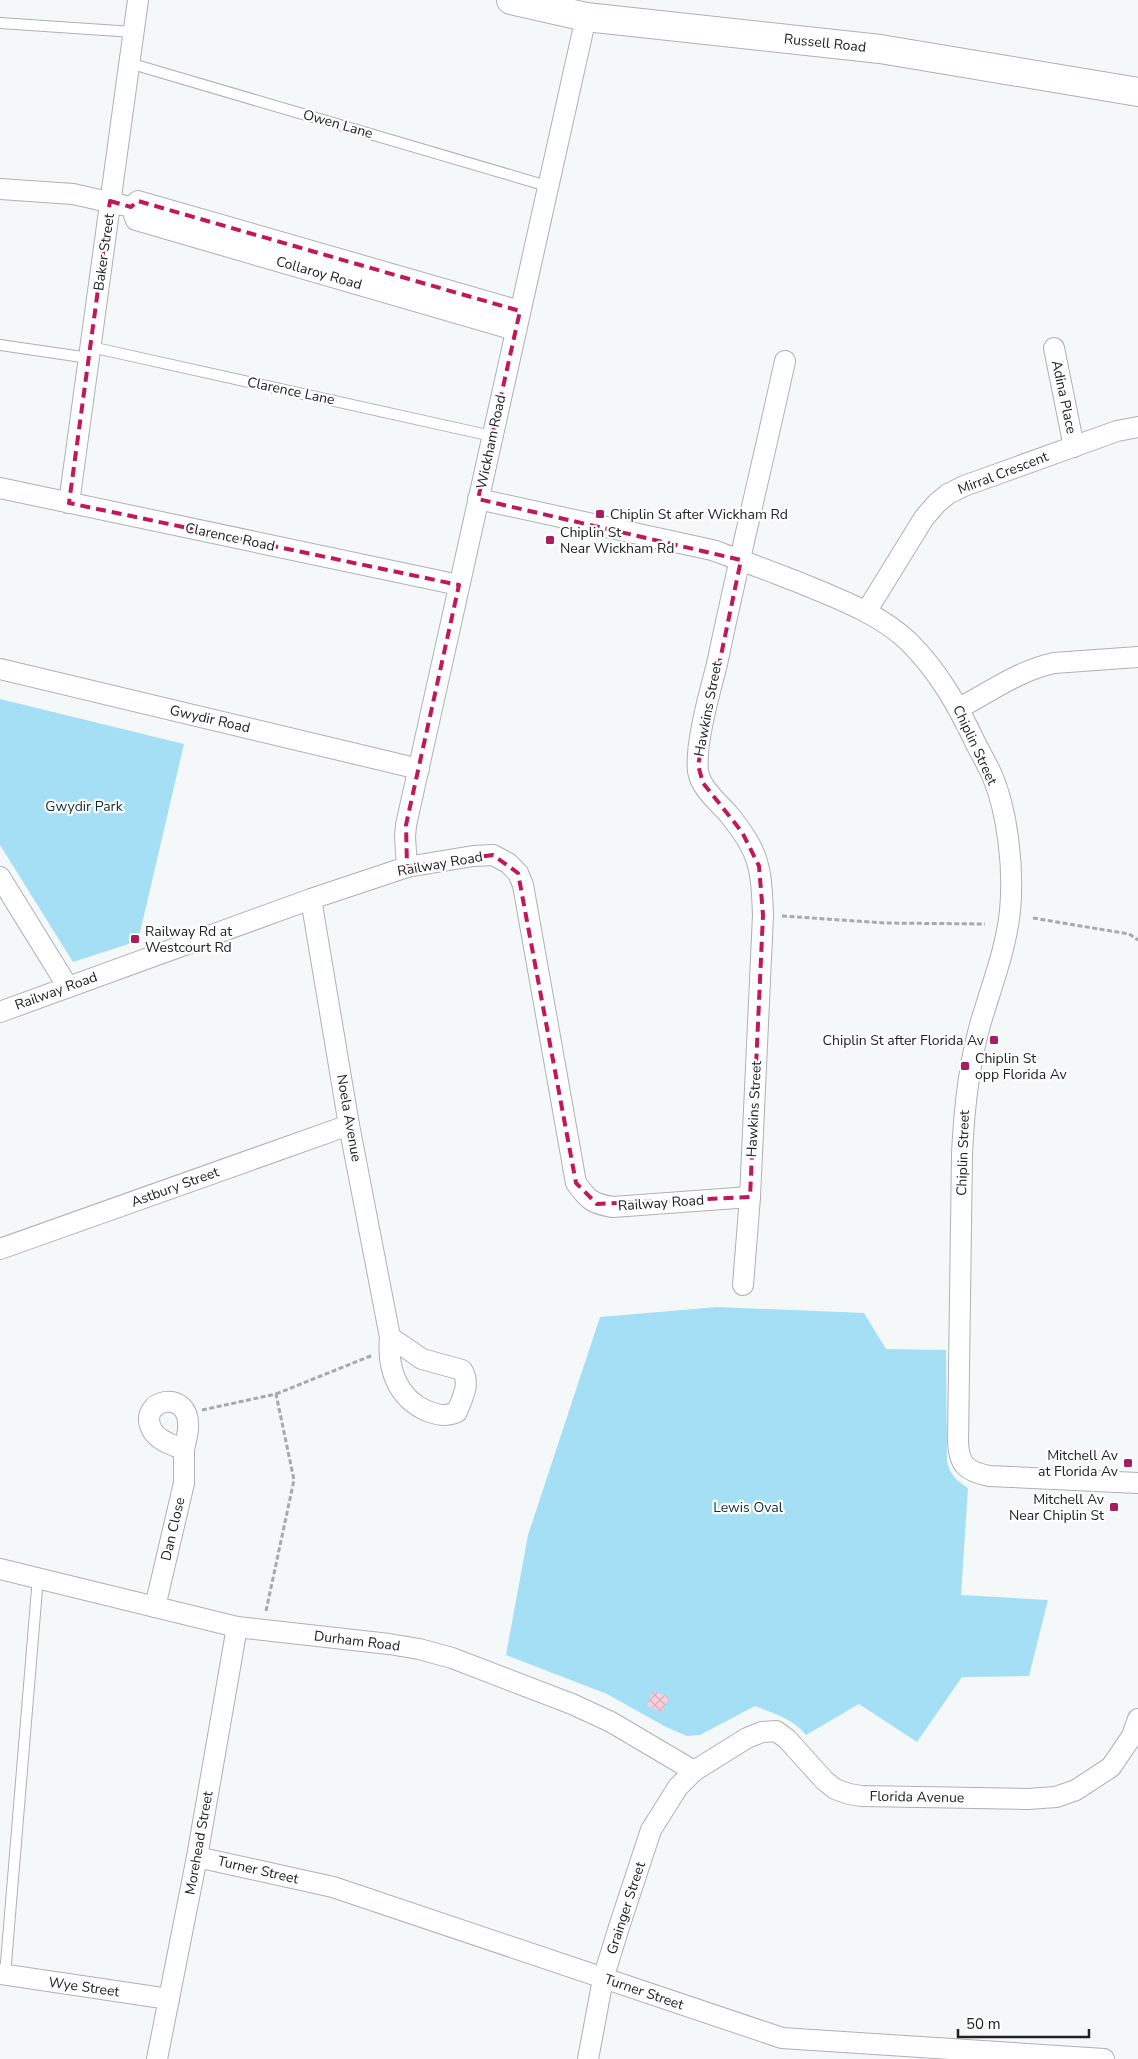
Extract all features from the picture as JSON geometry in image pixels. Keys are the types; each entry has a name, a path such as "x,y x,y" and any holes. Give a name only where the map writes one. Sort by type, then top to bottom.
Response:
{"main road":[{"name":"Russell Road","path":"511,0 586,17 880,49 1138,92"}],"street":[{"name":"Baker Street","path":"70,503 138,0"},
{"name":"Wickham Road","path":"407,867 405,831 517,320 586,17"},
{"name":"Collaroy Road","path":"0,189 73,194 110,201 131,207 136,220 517,320"},
{"name":"Adina Place","path":"1054,348 1074,447"},
{"name":"Hawkins Street","path":"743,1285 750,1197 764,915 762,890 759,866 751,846 703,783 698,765 699,747 730,602 785,361"},
{"name":"Mirral Crescent","path":"866,612 924,518 948,494 964,486 1117,431 1138,427"},
{"name":"Clarence Road","path":"0,488 459,585"},
{"name":"Chiplin Street","path":"478,500 712,550 741,560 844,600 866,612 907,641 941,679 959,708 992,775 1001,805 1009,855 1010,910 1006,938 980,1027 967,1086 962,1154 960,1459 970,1470 989,1476 1138,1483"},
{"path":"959,708 1025,672 1041,666 1054,663 1138,657"},
{"name":"Gwydir Road","path":"0,669 419,768"},
{"name":"Railway Road","path":"0,1012 311,899 407,867 473,856 493,855 508,863 518,873 523,885 576,1184 586,1197 597,1204 613,1207 750,1197"},
{"path":"0,877 68,987"},
{"name":"Noela Avenue","path":"311,899 349,1125 390,1337"},
{"name":"Astbury Street","path":"0,1248 349,1125"},
{"name":"Dan Close","path":"155,1607 184,1483 184,1450"},
{"name":"Durham Road","path":"0,1569 237,1627 389,1644 419,1649 452,1658 572,1704 611,1722 694,1771"},
{"name":"Morehead Street","path":"157,2059 197,1857 237,1627"},
{"name":"Florida Avenue","path":"694,1771 747,1738 762,1732 776,1732 787,1739 824,1780 835,1788 849,1794 862,1796 1028,1799 1056,1797 1076,1790 1112,1767 1128,1742 1138,1719"},
{"name":"Grainger Street","path":"588,2059 603,1978 651,1830 678,1787 694,1771"},
{"name":"Turner Street","path":"197,1857 333,1888 782,2038 1104,2059"},
{"name":"Wye Street","path":"2,1975 169,1999"}],"lane":[{"path":"0,24 134,32"},
{"name":"Owen Lane","path":"129,62 547,186"},
{"name":"Clarence Lane","path":"0,345 90,352 492,436"},
{"path":"2,1975 38,1578"}],"path":[{"path":"782,916 885,923 985,924"},
{"path":"1033,918 1129,934 1138,940"},
{"path":"202,1410 276,1394 374,1355"},
{"path":"266,1611 294,1480 276,1394"}],"highlighted area":[{"path":"110,201 131,207 138,201 520,311 478,499 741,560 698,765 703,783 742,832 759,866 763,915 750,1197 597,1204 576,1183 518,873 493,855 407,867 406,825 459,585 69,503"}],"green space":[{"name":"Gwydir Park","path":"0,699 184,744 138,941 73,962 0,845"},
{"name":"Lewis Oval","path":"717,1307 864,1313 886,1349 946,1350 947,1460 949,1469 954,1476 968,1488 961,1595 1048,1600 1029,1676 962,1677 917,1742 859,1704 806,1735 789,1720 755,1706 700,1735 687,1736 666,1727 607,1694 506,1655 528,1535 600,1317"}],"building":[{"path":"653,1691 669,1697 662,1712 647,1706"}],"place":[{"name":"Chiplin St after Wickham Rd","path":"600,514"},
{"name":"Chiplin St Near Wickham Rd","path":"550,540"},
{"name":"Railway Rd at Westcourt Rd","path":"135,939"},
{"name":"Chiplin St after Florida Av","path":"994,1040"},
{"name":"Chiplin St opp Florida Av","path":"965,1066"},
{"name":"Mitchell Av at Florida Av","path":"1128,1463"},
{"name":"Mitchell Av Near Chiplin St","path":"1114,1507"}]}
